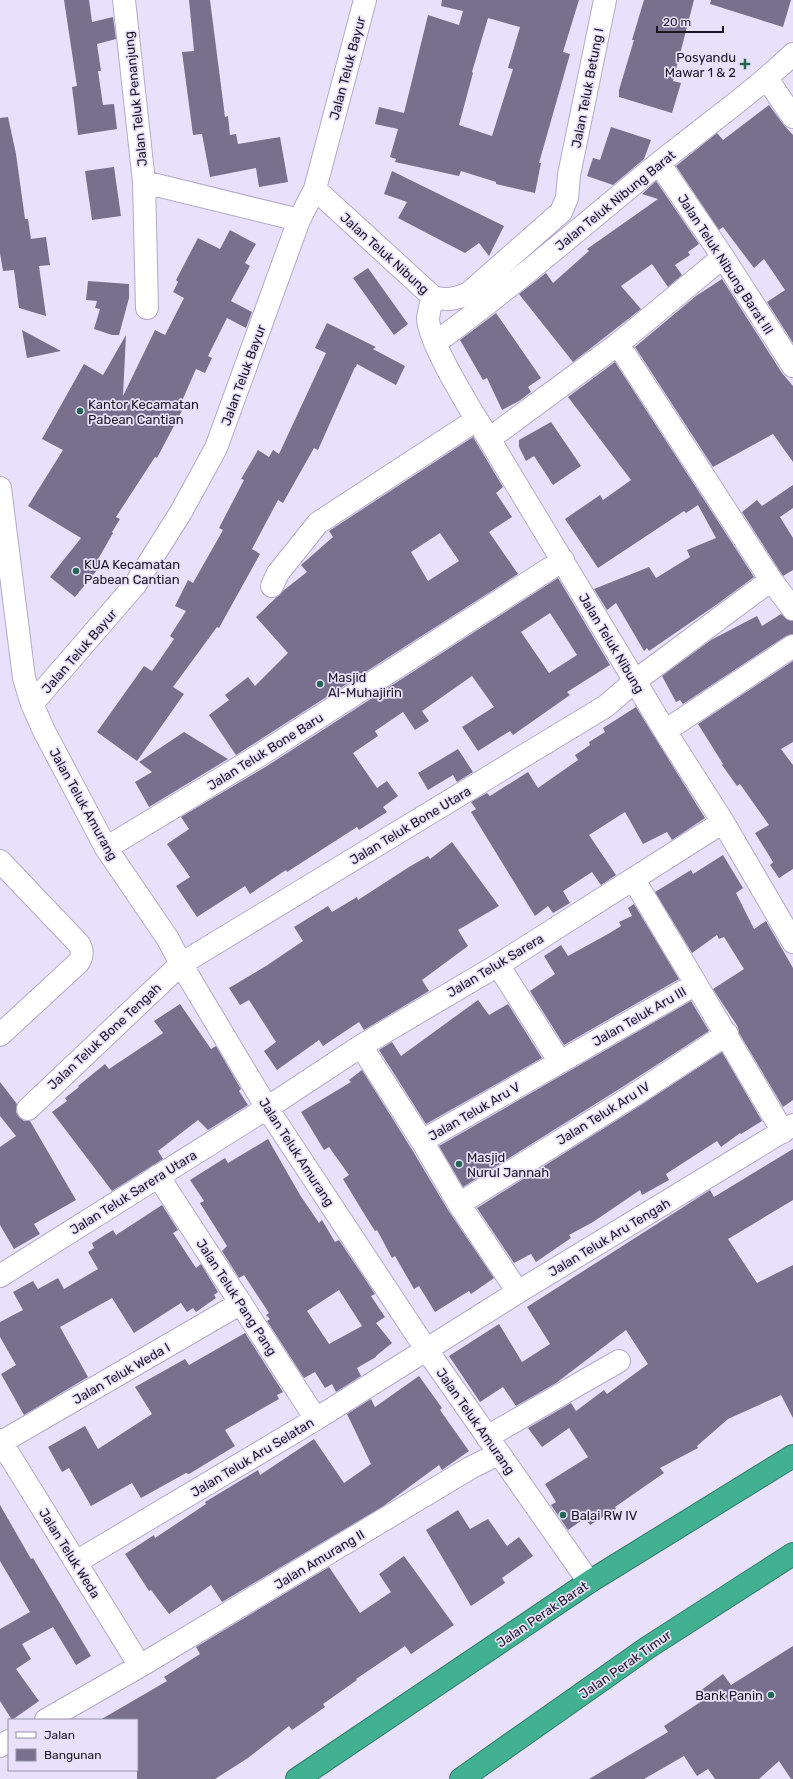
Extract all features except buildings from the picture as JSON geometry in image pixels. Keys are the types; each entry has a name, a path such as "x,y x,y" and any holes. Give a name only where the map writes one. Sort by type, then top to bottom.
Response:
{"highway":[{"name":"Jalan Perak Barat","path":"297,1779 589,1582 793,1456"},
{"name":"Jalan Perak Timur","path":"461,1779 647,1648 793,1554"}],"street":[{"name":"Jalan Teluk Penanjung","path":"124,0 144,182 299,220"},
{"name":"Jalan Teluk Betung I","path":"569,175 605,0"},
{"name":"Jalan Teluk Bayur","path":"32,704 135,585 181,512 216,448 299,220 315,189 360,1"},
{"name":"Jalan Teluk Nibung Barat","path":"435,343 486,306 722,112 767,79 793,54"},
{"path":"767,79 793,117"},
{"name":"Jalan Teluk Nibung Barat III","path":"659,163 723,257 793,366"},
{"name":"Jalan Teluk Nibung","path":"315,189 433,296 442,300 455,299 469,293 561,212 567,198 569,175"},
{"path":"144,182 147,308"},
{"path":"489,438 618,344 723,257"},
{"name":"Jalan Teluk Nibung","path":"433,296 428,318 435,343 476,420 489,438 665,731 723,822 793,942"},
{"path":"618,344 771,580 793,609"},
{"path":"272,586 278,573 318,523 476,420"},
{"name":"Jalan Teluk Amurang","path":"0,488 24,678 32,704 44,731 106,848 168,939 181,964 267,1108 426,1349 589,1582"},
{"name":"Jalan Teluk Bone Baru","path":"106,848 260,755 563,560"},
{"name":"Jalan Teluk Bone Utara","path":"181,964 606,706 634,680 771,580"},
{"path":"665,731 793,646"},
{"name":"Jalan Teluk Sarera","path":"267,1108 361,1046 498,965 634,880 723,822"},
{"path":"0,861 79,944 83,957 0,1035"},
{"name":"Jalan Teluk Aru III","path":"560,1062 696,984 634,880"},
{"name":"Jalan Teluk Bone Tengah","path":"28,1109 181,964"},
{"path":"498,965 560,1062"},
{"path":"696,984 726,1034 788,1129"},
{"name":"Jalan Teluk Aru IV","path":"459,1204 631,1097 726,1034"},
{"path":"361,1046 422,1142"},
{"name":"Jalan Teluk Aru V","path":"518,1292 459,1204 422,1142 560,1062"},
{"name":"Jalan Teluk Sarera Utara","path":"0,1276 267,1108"},
{"name":"Jalan Teluk Aru Tengah","path":"426,1349 788,1129"},
{"name":"Jalan Teluk Pang Pang","path":"158,1176 316,1419"},
{"name":"Jalan Teluk Weda I","path":"0,1442 241,1303"},
{"name":"Jalan Teluk Aru Selatan","path":"76,1562 316,1419 426,1349"},
{"name":"Jalan Amurang II","path":"48,1719 140,1666 470,1468 493,1446 619,1361"},
{"name":"Jalan Teluk Weda","path":"0,1442 140,1666"}],"place":[{"name":"Posyandu Mawar 1 & 2","path":"745,64"},
{"name":"Kantor Kecamatan Pabean Cantian","path":"80,411"},
{"name":"KUA Kecamatan Pabean Cantian","path":"76,571"},
{"name":"Masjid Al-Muhajirin","path":"320,684"},
{"name":"Masjid Nurul Jannah","path":"459,1164"},
{"name":"Balai RW IV","path":"563,1515"},
{"name":"Bank Panin","path":"771,1695"}]}
